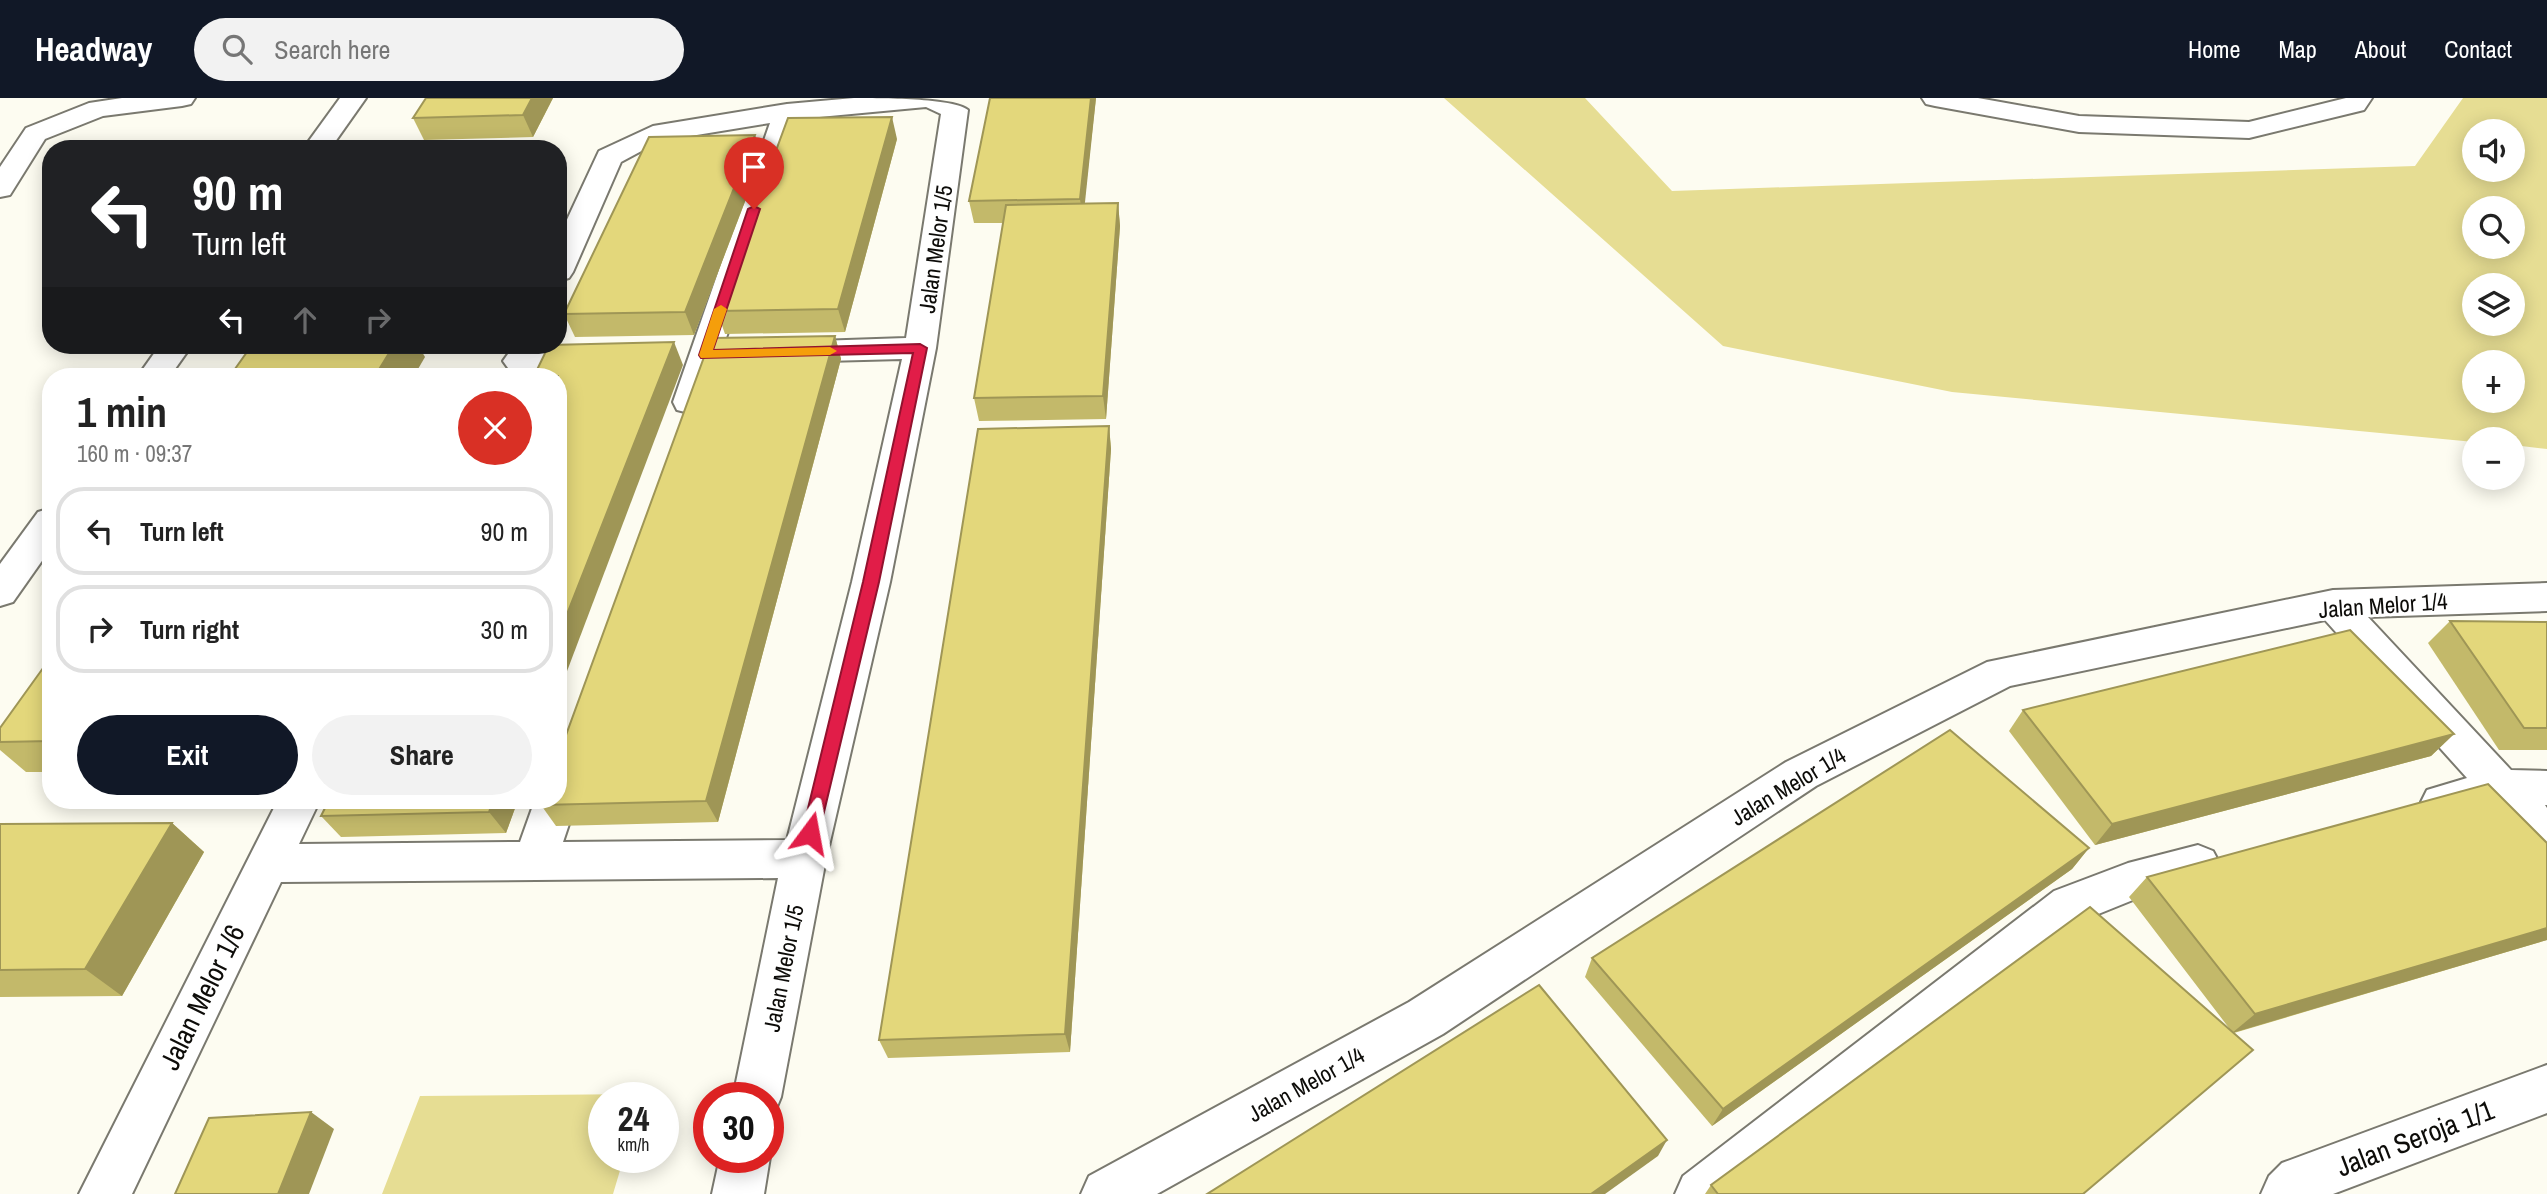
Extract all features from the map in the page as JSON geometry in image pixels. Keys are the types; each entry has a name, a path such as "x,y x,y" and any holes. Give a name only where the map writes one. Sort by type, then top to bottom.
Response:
{"street":[{"path":"0,189 36,134 98,109 182,98"},
{"path":"323,140 353,98"},
{"path":"1935,98 2079,124 2249,130 2356,104 2359,98"},
{"name":"Jalan Melor 1/5","path":"567,252 609,157 653,134 787,112 929,99 955,110 920,348 871,582 804,859 760,1082"},
{"path":"678,435 719,355 787,112"},
{"path":"719,355 920,348"},
{"path":"519,361 625,358"},
{"path":"0,592 42,533"},
{"name":"Jalan Melor 1/4","path":"1107,1194 1426,1018 1801,774 2001,673 2333,604 2547,597"},
{"path":"2333,604 2547,837"},
{"path":"2408,811 2502,787 2547,788"},
{"name":"Jalan Melor 1/6","path":"105,1194 294,809"},
{"path":"536,860 553,809"},
{"path":"1701,1194 2070,905 2128,882 2235,855"},
{"path":"267,863 804,859"},
{"name":"Jalan Seroja 1/1","path":"2287,1194 2300,1181 2547,1089"},
{"path":"738,1194 742,1173"}],"shaded area":[{"path":"1444,98 1585,98 1672,191 2415,166 2463,98 2547,98 2547,449 2525,446 2525,427 2462,427 2462,441 1952,392 1723,346"},
{"path":"588,1094 588,1173 619,1173 613,1194 382,1194 420,1096"}],"building":[{"path":"426,98 532,98 523,115 413,118"},
{"path":"990,98 1091,98 1080,199 969,201"},
{"path":"892,117 838,309 717,311 788,118"},
{"path":"755,135 685,312 567,314 567,308 649,137"},
{"path":"1118,203 1103,396 974,398 1006,205"},
{"path":"835,336 706,801 567,804 567,732 711,338"},
{"path":"674,342 567,614 567,368 538,368 545,354 567,354 567,345"},
{"path":"246,354 388,354 380,368 236,368"},
{"path":"1109,426 1065,1034 879,1040 978,429"},
{"path":"2450,621 2547,622 2547,728 2524,728"},
{"path":"2350,630 2454,734 2112,824 2023,710"},
{"path":"42,670 42,741 0,742 0,728"},
{"path":"1950,730 2089,848 1723,1109 1592,958"},
{"path":"2488,784 2547,843 2547,928 2255,1014 2147,877"},
{"path":"324,809 490,809 489,812 321,816"},
{"path":"172,823 85,969 0,970 0,824"},
{"path":"2090,907 2253,1050 2083,1194 1718,1194 1711,1185"},
{"path":"1539,985 1667,1140 1591,1194 1207,1194"},
{"path":"311,1112 278,1194 175,1194 209,1118"}],"slow traffic":[{"path":"721,309 705,355 830,351"}],"route":[{"path":"754,209 705,355 920,348 871,582 810,833"}]}
